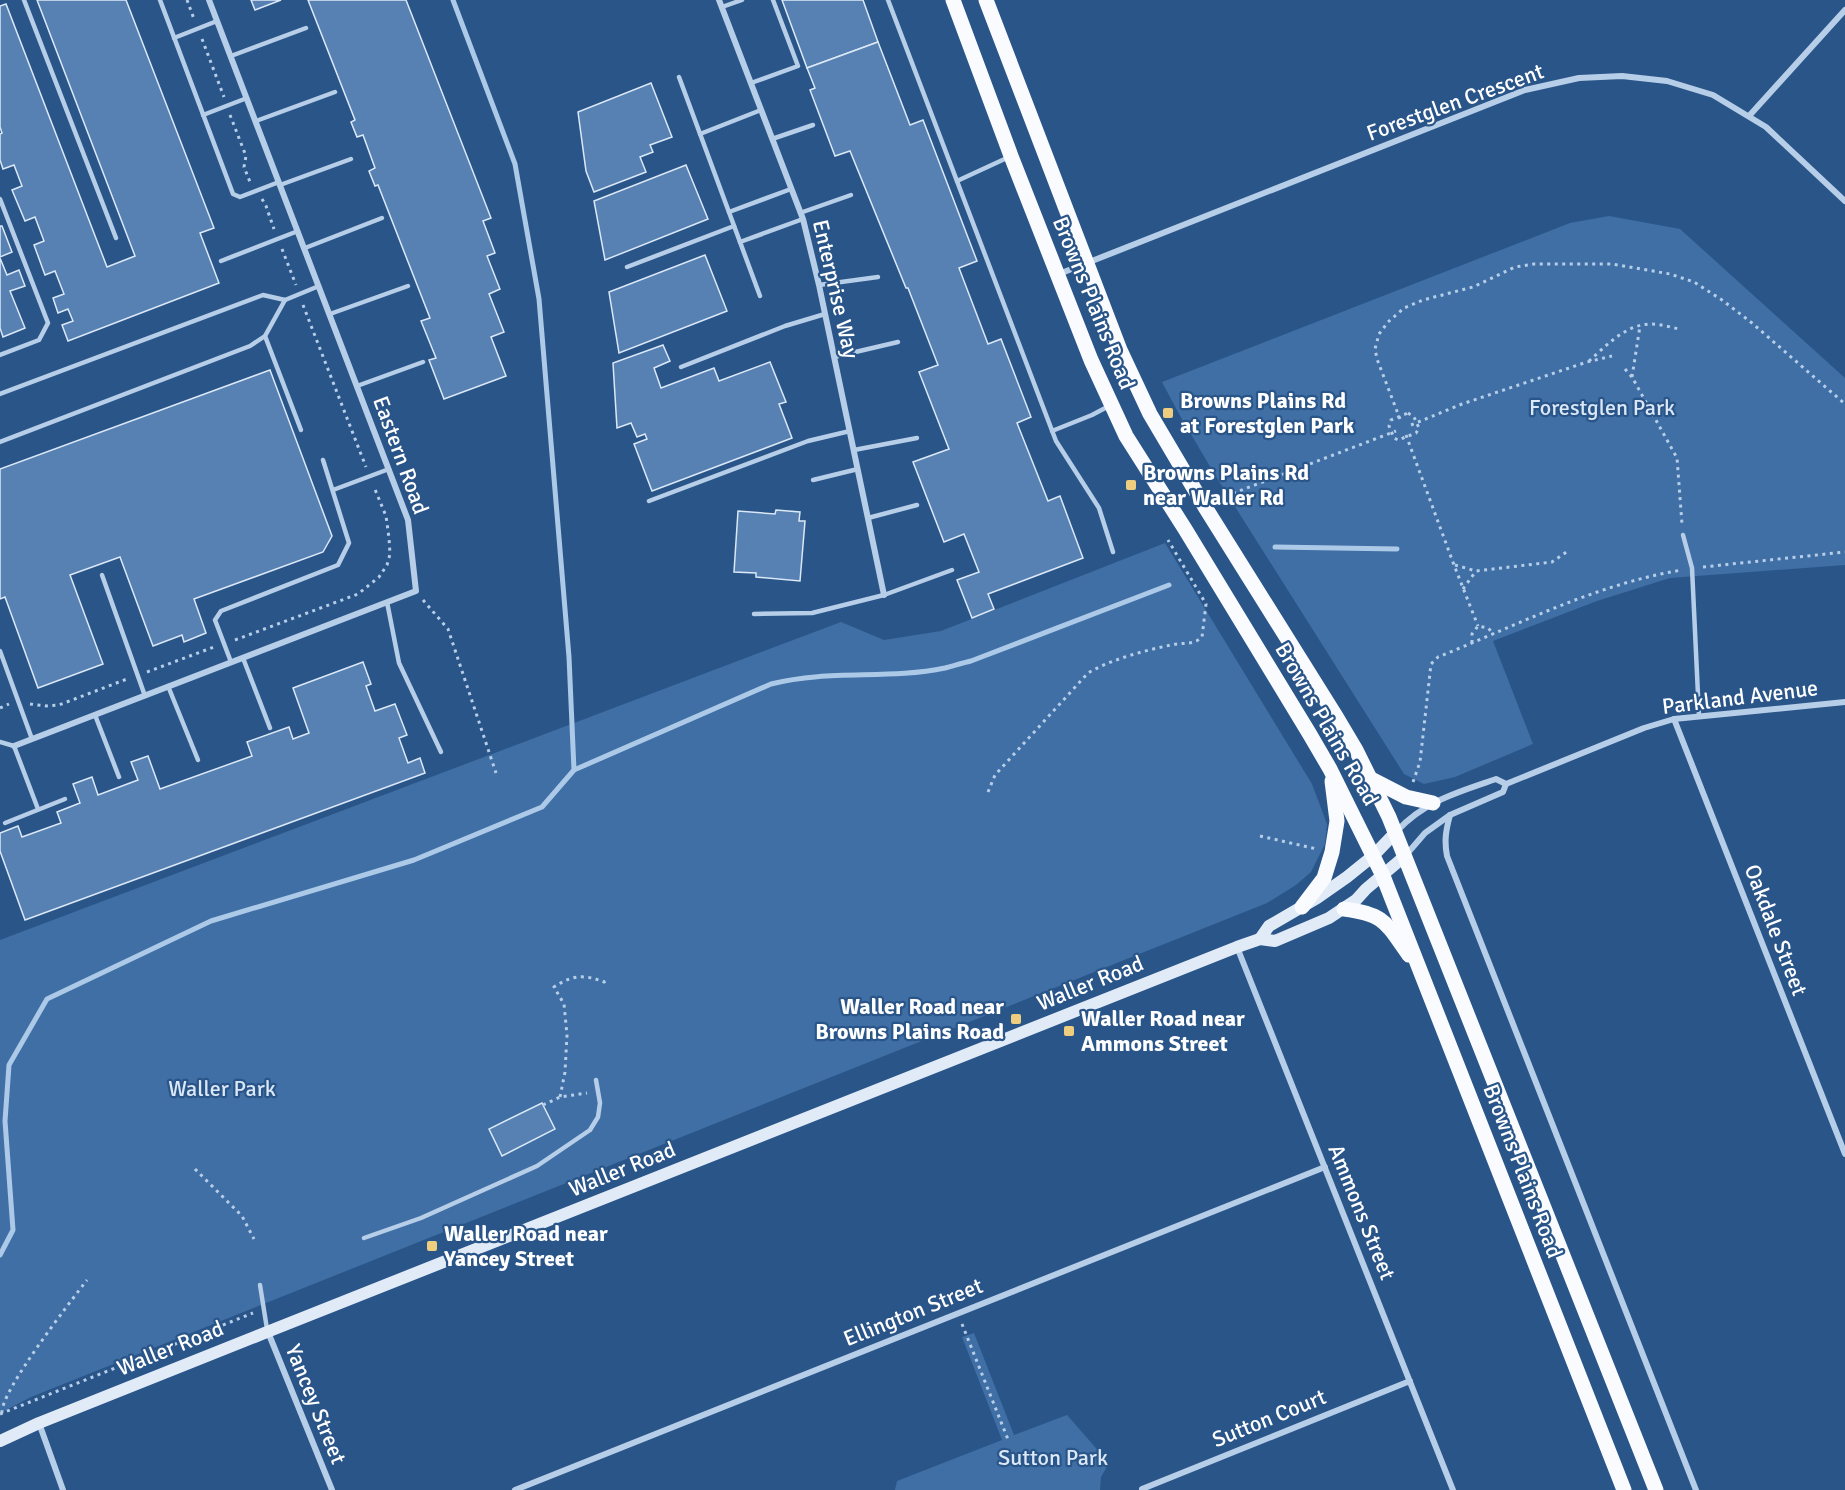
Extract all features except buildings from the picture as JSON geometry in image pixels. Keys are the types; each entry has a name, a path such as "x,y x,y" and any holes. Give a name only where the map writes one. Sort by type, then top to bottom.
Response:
{"main road":[{"name":"Browns Plains Road","path":"953,0 1091,360 1126,436 1330,769 1383,876 1624,1490"},
{"name":"Browns Plains Road","path":"990,4 1120,350 1150,414 1205,507 1337,718 1371,779 1396,832 1656,1490"},
{"path":"1302,907 1324,878 1332,852 1337,821 1330,769"},
{"path":"1371,779 1406,797 1432,803"},
{"path":"1344,909 1365,912 1379,918 1421,972"}],"street":[{"name":"Eastern Road","path":"209,0 408,520 416,591"},
{"name":"Enterprise Way","path":"719,0 802,216 819,285 884,595"},
{"path":"1749,116 1845,10"},
{"name":"Forestglen Crescent","path":"1058,274 1525,90 1579,78 1622,76 1667,81 1713,94 1766,127 1845,201"},
{"path":"14,746 416,591"},
{"name":"Parkland Avenue","path":"1406,856 1425,833 1450,815 1503,792 1506,784 1644,728 1674,719 1845,702"},
{"name":"Oakdale Street","path":"1674,719 1845,1154"},
{"name":"Parkland Avenue","path":"1396,832 1416,813 1432,803 1496,779 1506,784"},
{"name":"Browns Plains Road","path":"1450,815 1444,843 1454,874 1696,1490"},
{"name":"Waller Road","path":"1260,939 1269,926 1332,888 1373,856 1396,832"},
{"name":"Waller Road","path":"0,1441 39,1423 1237,947 1260,939 1275,941 1329,918 1344,909 1406,856"},
{"name":"Ammons Street","path":"1237,947 1453,1490"},
{"name":"Ellington Street","path":"515,1490 1325,1167"},
{"name":"Yancey Street","path":"267,1332 332,1490"},
{"name":"Sutton Court","path":"1142,1489 1410,1381"},
{"path":"39,1423 63,1490"}],"lane":[{"path":"24,0 116,238"},
{"path":"160,0 233,194 240,197 351,159"},
{"path":"722,7 742,0"},
{"path":"751,83 798,66 773,0"},
{"path":"888,0 1056,441 1099,508 1113,552"},
{"path":"174,38 217,21"},
{"path":"231,56 306,28"},
{"path":"679,76 759,296"},
{"path":"256,121 335,92"},
{"path":"203,115 247,98"},
{"path":"700,134 761,110"},
{"path":"772,140 813,125"},
{"path":"957,181 1011,156"},
{"path":"729,212 791,189"},
{"path":"740,242 851,195"},
{"path":"0,199 48,323 39,340 0,355"},
{"path":"305,248 382,218"},
{"path":"627,267 734,226"},
{"path":"221,261 298,231"},
{"path":"819,285 878,277"},
{"path":"0,394 263,296 285,300 319,286"},
{"path":"330,314 408,286"},
{"path":"0,442 250,346 265,336 285,300"},
{"path":"681,367 785,326 825,314"},
{"path":"265,336 302,430"},
{"path":"834,357 898,342"},
{"path":"357,386 423,362"},
{"path":"1053,431 1111,405"},
{"path":"649,501 808,441 850,431"},
{"path":"854,450 917,438"},
{"path":"231,662 215,620 221,611 338,565 349,543 322,460"},
{"path":"333,490 389,469"},
{"path":"813,480 858,469"},
{"path":"868,518 917,506"},
{"path":"1683,535 1692,568 1699,716"},
{"path":"754,614 812,613 884,595 952,570"},
{"path":"102,575 145,696"},
{"path":"387,602 399,663 441,752"},
{"path":"0,651 32,739"},
{"path":"243,658 270,728"},
{"path":"168,687 198,760"},
{"path":"95,715 119,777"},
{"path":"0,742 14,746 38,809"},
{"path":"5,823 65,799"},
{"path":"364,1238 421,1218 537,1166 590,1130 598,1117 600,1103 596,1080"},
{"path":"260,1285 267,1332"}],"path":[{"path":"0,708 18,702 46,706 59,705 358,594 379,578 387,565 390,554 386,516 266,206 254,192 244,167 246,156 187,0"},
{"path":"1400,418 1375,349 1379,334 1388,322 1404,309 1424,300 1473,287 1515,267 1534,264 1612,264 1670,274 1694,282 1752,323 1845,404"},
{"path":"1587,362 1612,339 1640,326 1652,324 1679,329"},
{"path":"1632,376 1640,326"},
{"path":"1411,425 1462,404 1587,362 1612,356"},
{"path":"1625,369 1632,376 1677,458 1683,535"},
{"path":"1408,413 1414,417 1419,428 1416,433 1398,440 1394,438 1394,432 1389,426 1391,420 1400,418 1408,413"},
{"path":"1226,496 1394,432"},
{"path":"1407,436 1478,626"},
{"path":"988,792 995,775 1088,674 1104,664 1173,644 1196,642 1202,637 1206,604 1168,540"},
{"path":"1454,565 1476,572 1552,562 1568,551"},
{"path":"1410,789 1420,762 1431,664 1438,657 1589,594 1659,574 1692,568 1845,552"},
{"path":"1463,589 1476,572"},
{"path":"416,591 448,629 496,773"},
{"path":"1478,626 1488,628 1494,634"},
{"path":"1472,643 1472,634 1478,626"},
{"path":"1260,836 1323,850"},
{"path":"560,1097 565,1072 567,1035 564,1004 554,987 566,980 589,976 604,982 609,980"},
{"path":"543,1105 560,1097 598,1091"},
{"path":"195,1169 242,1216 254,1239"},
{"path":"87,1280 38,1345 12,1386 1,1407 1,1413 263,1309"},
{"path":"958,1314 1009,1442"}],"green space":[{"name":"Forestglen Park","path":"1609,216 1680,229 1845,378 1845,565 1670,578 1597,601 1493,641 1533,744 1455,777 1424,784 1404,774 1215,475 1162,382 1570,223"},
{"name":"Waller Park","path":"1165,543 1312,784 1327,824 1325,844 1311,872 1296,885 1267,903 31,1397 0,1413 0,940 841,622 884,640 941,631"},
{"name":"Sutton Park","path":"974,1333 1014,1435 1067,1415 1109,1463 1101,1477 1100,1490 895,1490 897,1481 1002,1440 962,1337"}],"waterway":[{"path":"0,1255 13,1230 5,1121 9,1065 47,999 211,921 414,860 542,807 574,770 569,657 539,299 515,164 453,0"},
{"path":"1275,547 1397,549"},
{"path":"574,770 771,684 793,679 924,672 945,668 971,661 1169,585"}],"place":[{"name":"Browns Plains Rd at Forestglen Park","path":"1168,413"},
{"name":"Browns Plains Rd near Waller Rd","path":"1131,485"},
{"name":"Waller Road near Browns Plains Road","path":"1016,1019"},
{"name":"Waller Road near Ammons Street","path":"1069,1031"},
{"name":"Waller Road near Yancey Street","path":"432,1246"}]}
